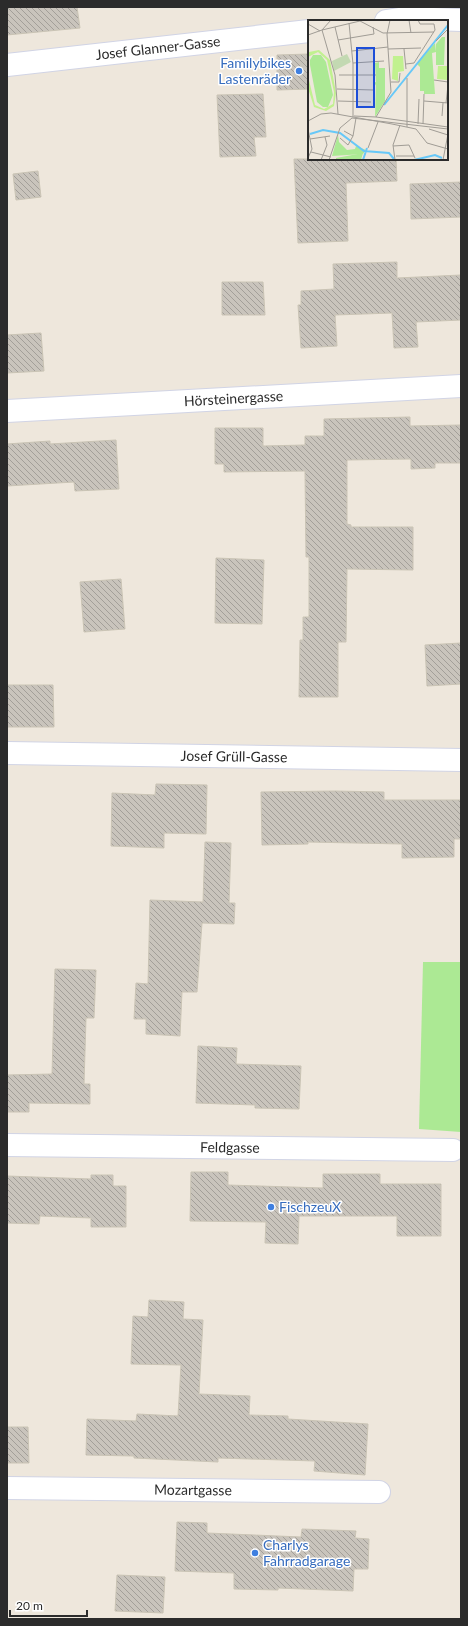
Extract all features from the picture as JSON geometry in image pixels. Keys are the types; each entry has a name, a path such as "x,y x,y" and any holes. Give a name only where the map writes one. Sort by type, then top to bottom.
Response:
{"street":[{"path":"392,20 405,18 461,20"},
{"name":"Josef Glanner-Gasse","path":"7,65 308,31"},
{"name":"Hörsteinergasse","path":"7,411 461,386"},
{"name":"Josef Grüll-Gasse","path":"7,754 461,760"},
{"name":"Feldgasse","path":"7,1145 453,1150"},
{"name":"Mozartgasse","path":"7,1488 379,1492"}],"green space":[{"path":"423,962 461,962 461,1132 419,1129"}],"building":[{"path":"7,7 77,7 80,28 7,35"},
{"path":"308,54 308,89 277,90 277,55"},
{"path":"263,94 266,137 254,137 256,156 220,157 217,95"},
{"path":"294,159 396,160 397,181 346,183 348,241 298,243"},
{"path":"38,171 41,197 16,200 13,174"},
{"path":"461,182 461,217 411,219 410,184"},
{"path":"397,262 397,278 461,275 461,320 416,322 418,347 394,348 392,313 335,315 337,346 301,348 298,305 301,305 301,291 334,289 333,264"},
{"path":"222,282 263,282 265,315 222,315"},
{"path":"41,333 44,371 7,373 7,335"},
{"path":"410,417 410,426 461,425 461,463 435,463 435,468 411,469 411,459 347,460 347,524 351,525 351,527 413,527 413,570 347,569 346,642 338,642 338,697 299,697 300,640 303,640 303,617 309,617 309,557 306,557 305,471 224,472 224,464 215,464 215,428 263,428 263,446 305,445 305,436 324,436 324,419"},
{"path":"116,440 119,489 75,491 74,482 7,486 7,444 50,441 50,444"},
{"path":"216,558 264,560 262,624 215,623"},
{"path":"121,579 125,629 84,632 80,582"},
{"path":"461,643 461,684 427,686 425,645"},
{"path":"7,685 53,685 54,727 7,727"},
{"path":"156,784 207,785 206,834 164,833 164,848 111,846 112,793 155,795"},
{"path":"261,792 384,792 384,800 461,800 461,839 454,839 454,857 402,858 402,844 308,842 308,844 262,845"},
{"path":"205,842 231,843 229,903 235,903 234,924 202,923 197,992 182,992 180,1036 146,1034 146,1019 134,1019 136,983 148,984 150,900 203,902"},
{"path":"55,969 96,970 94,1018 86,1018 84,1084 90,1084 90,1104 29,1103 29,1112 7,1112 7,1075 52,1074"},
{"path":"198,1046 237,1048 236,1064 301,1066 299,1109 255,1108 255,1105 196,1103"},
{"path":"191,1172 228,1172 228,1185 323,1188 323,1174 380,1174 380,1184 441,1184 441,1236 397,1236 397,1216 299,1216 298,1244 265,1243 266,1222 190,1221"},
{"path":"91,1175 113,1175 113,1186 126,1186 126,1227 91,1227 91,1218 40,1216 39,1224 7,1223 7,1176 91,1179"},
{"path":"149,1300 184,1302 183,1319 203,1320 199,1394 250,1396 249,1415 288,1416 288,1419 368,1424 365,1475 314,1471 315,1461 218,1458 218,1462 134,1458 134,1456 86,1455 87,1419 136,1421 137,1414 178,1416 181,1365 131,1364 133,1316 148,1317"},
{"path":"7,1427 28,1427 29,1463 7,1463"},
{"path":"177,1522 207,1523 207,1533 301,1537 302,1529 356,1531 355,1538 369,1539 368,1569 354,1569 353,1591 278,1588 278,1590 234,1589 234,1573 175,1571"},
{"path":"117,1575 165,1577 163,1613 115,1611"}],"place":[{"name":"Familybikes Lastenräder","path":"299,71"},
{"name":"FischzeuX","path":"271,1207"},
{"name":"Charlys Fahrradgarage","path":"255,1553"}]}
